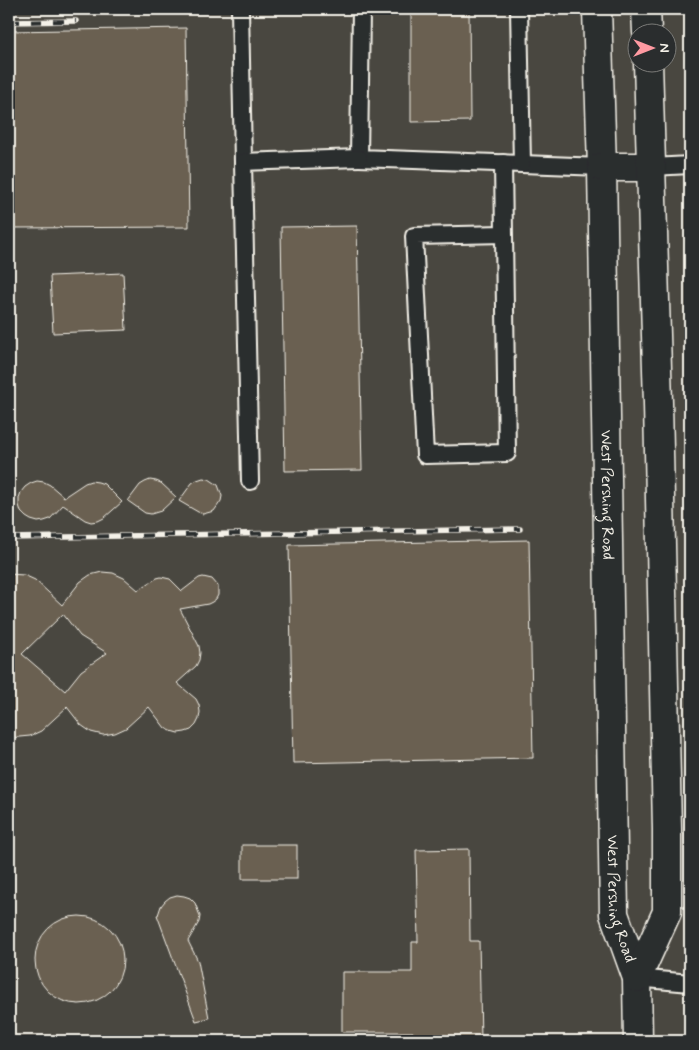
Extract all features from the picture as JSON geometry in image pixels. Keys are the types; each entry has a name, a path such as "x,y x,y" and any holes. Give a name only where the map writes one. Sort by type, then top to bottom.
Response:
{"main road":[{"name":"West Pershing Road","path":"597,9 602,167 614,914 637,978 638,1041"},
{"path":"646,9 647,22"},
{"name":"West Pershing Road","path":"637,978 667,912 667,819 648,72"},
{"path":"602,167 652,167"}],"lane":[{"path":"240,9 250,481"},
{"path":"359,158 361,9"},
{"path":"519,9 522,164"},
{"path":"243,162 359,158 602,167"},
{"path":"503,164 504,234 507,453 426,455 414,236 504,234"},
{"path":"652,167 690,165"},
{"path":"637,978 690,983"}],"shaded area":[{"path":"9,9 690,9 690,1041 9,1041"}],"building":[{"path":"411,9 469,9 470,121 411,122"},
{"path":"186,28 189,227 9,228 9,31"},
{"path":"357,226 362,470 285,471 281,227"},
{"path":"123,273 126,330 53,333 50,276"},
{"path":"203,478 209,479 218,485 222,496 214,511 203,514 179,501 192,483"},
{"path":"150,480 161,483 176,497 161,511 151,514 145,513 128,501 140,485"},
{"path":"37,481 50,485 64,497 85,483 91,481 98,482 104,484 122,502 98,521 91,522 85,520 63,505 50,519 38,522 26,517 21,512 19,505 21,492 25,487"},
{"path":"529,540 533,758 293,763 289,545"},
{"path":"102,572 113,573 124,578 138,590 161,577 170,579 182,591 203,577 212,579 218,586 218,595 212,602 180,609 199,646 200,653 196,666 177,683 196,699 199,705 199,719 191,730 178,733 165,728 149,707 126,728 115,733 103,735 91,732 81,725 67,707 41,731 30,736 9,738 9,574 24,575 35,580 62,605 80,582 90,575","holes":["63,614 80,636 107,653 81,671 65,691 22,654"]},
{"path":"242,845 297,845 297,879 242,879"},
{"path":"469,849 470,941 479,941 481,1041 414,1041 413,1032 342,1032 342,972 412,972 412,942 418,942 416,850"},
{"path":"177,895 190,898 195,903 200,916 199,922 188,941 198,961 209,1018 196,1021 157,915 165,901"},
{"path":"79,916 96,920 110,929 119,943 123,960 119,977 110,991 96,1000 79,1004 62,1000 48,991 39,977 35,960 39,943 48,929 62,920"}],"railway":[{"path":"9,22 76,21"},
{"path":"9,538 520,529"}]}
